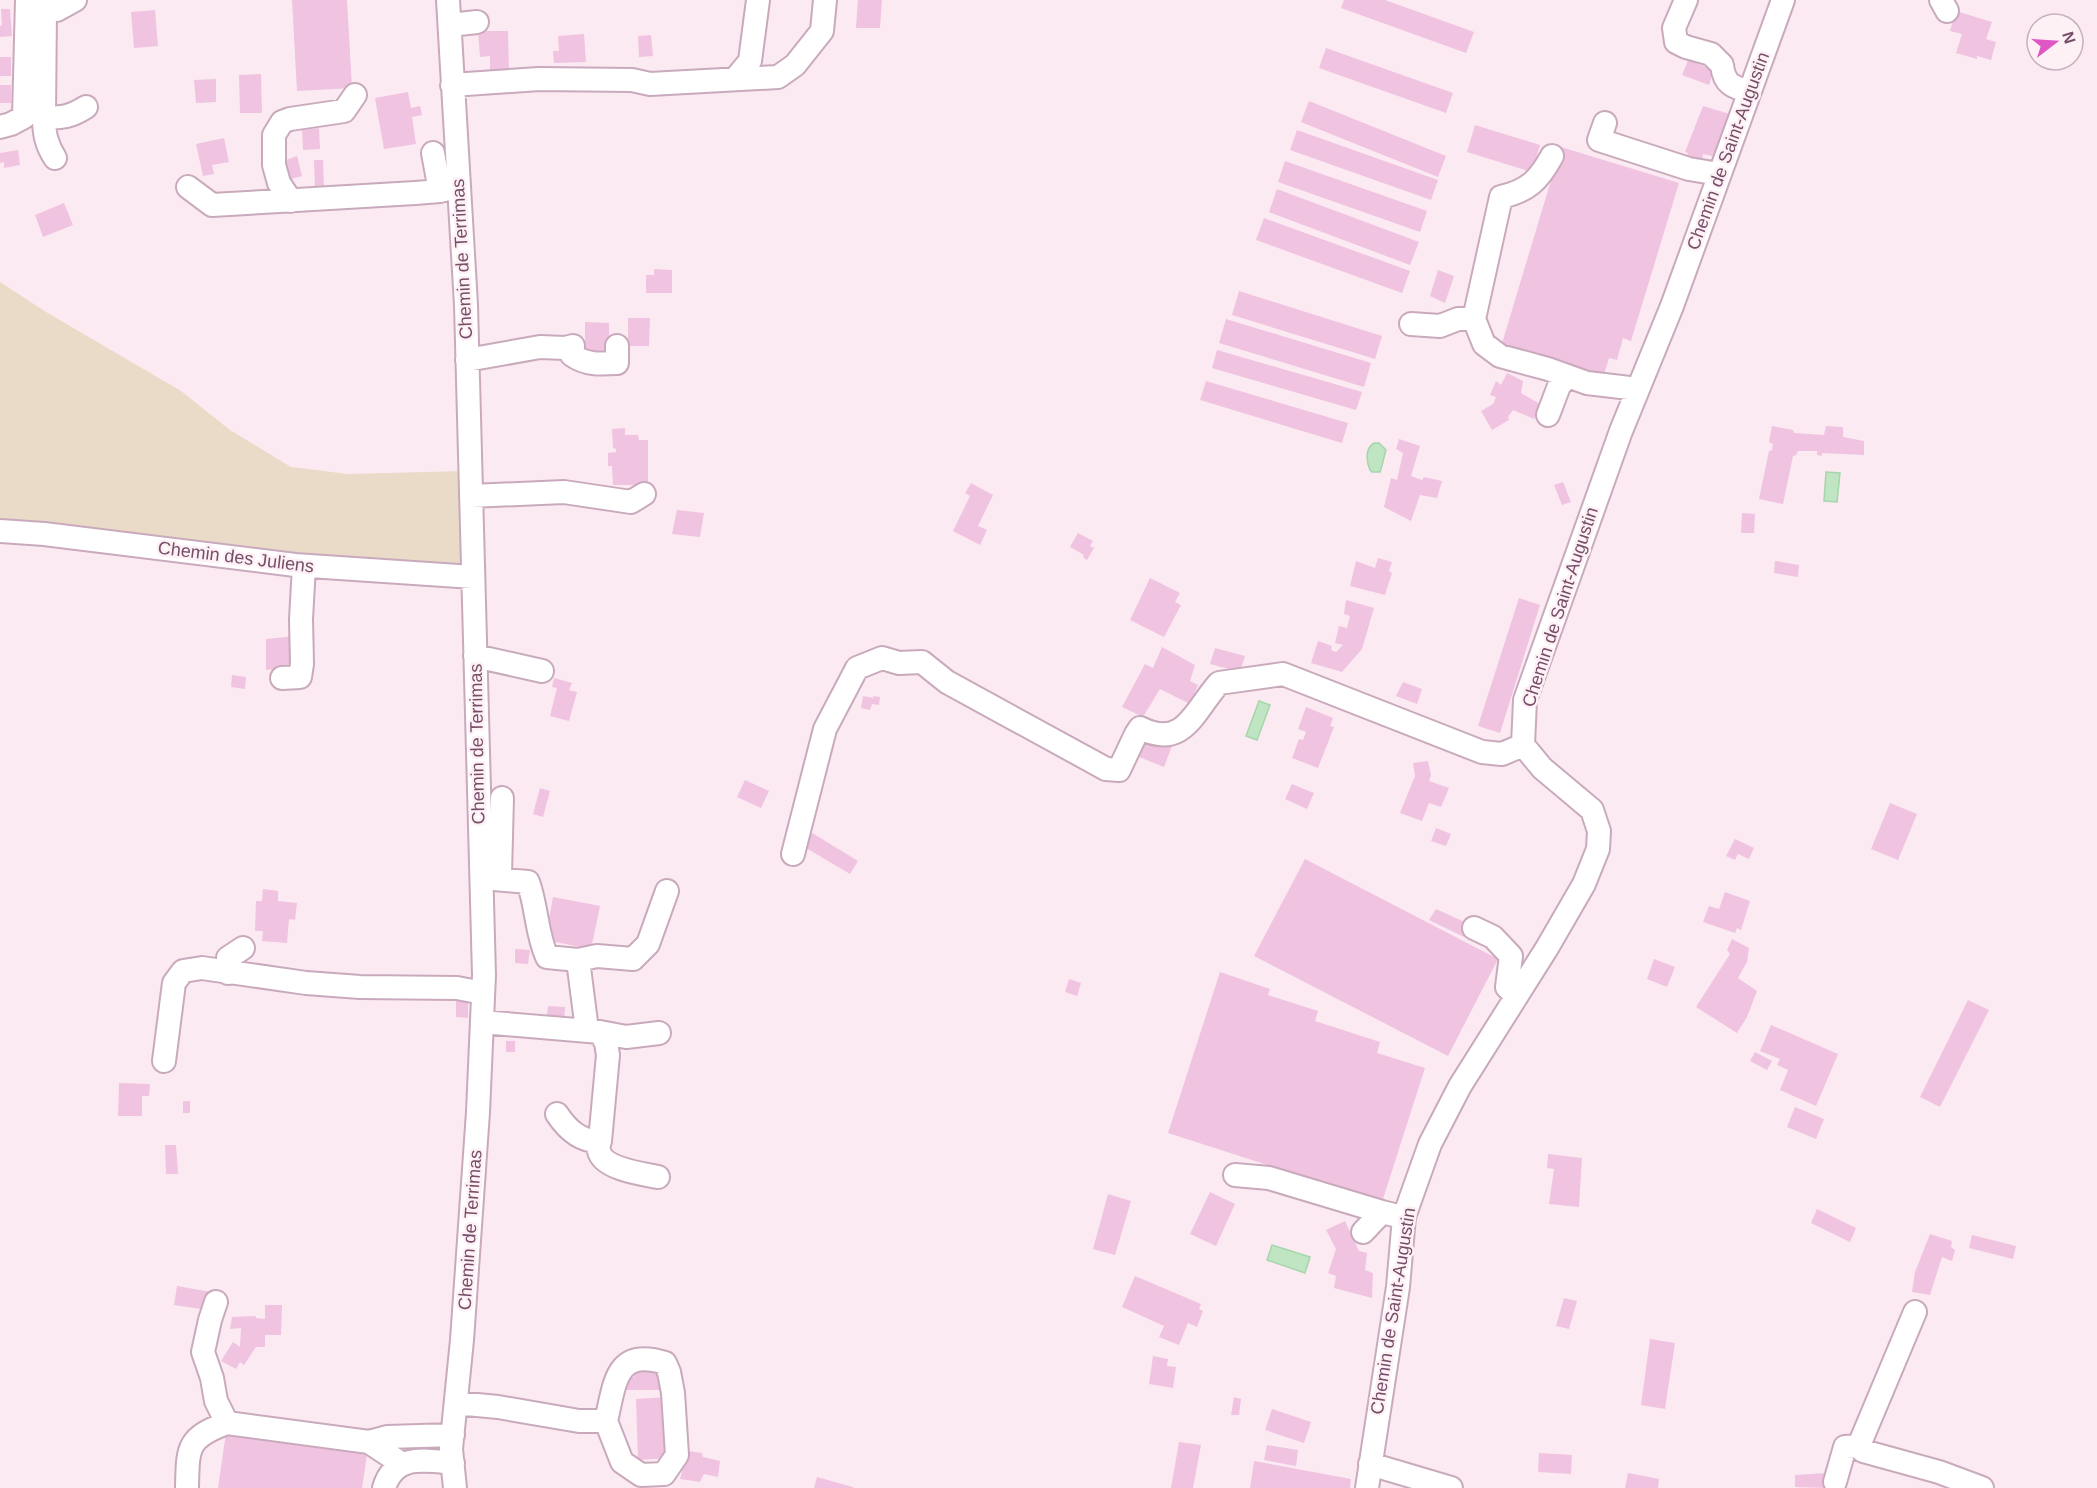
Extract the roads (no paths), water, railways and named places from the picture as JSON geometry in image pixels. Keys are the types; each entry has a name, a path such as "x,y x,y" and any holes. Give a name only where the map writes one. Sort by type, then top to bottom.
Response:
{"street":[{"path":"39,3 57,10 75,0"},
{"name":"Chemin de Terrimas","path":"448,0 452,85 450,189 467,360 476,656 487,879 478,1112 453,1435 455,1488"},
{"path":"735,79 750,61 758,0"},
{"path":"452,85 539,79 632,80 650,84 778,77 795,65 822,31 825,0"},
{"path":"1686,0 1674,28 1676,42 1711,54 1722,65 1723,75 1735,88 1750,92"},
{"name":"Chemin de Saint-Augustin","path":"1366,1488 1398,1287 1404,1217 1430,1144 1451,1101 1547,948 1584,884 1598,849 1599,831 1592,810 1542,768 1523,745 1525,700 1570,568 1672,306 1783,0"},
{"path":"39,3 44,135 55,158"},
{"path":"0,127 24,117 28,21 39,3"},
{"path":"450,25 477,22"},
{"path":"291,201 279,183 274,165 274,135 282,122 290,118 344,111 355,95"},
{"path":"44,117 73,116 86,107"},
{"path":"1605,123 1599,140 1689,169 1719,174"},
{"path":"188,186 212,205 450,189 433,153"},
{"path":"1552,156 1542,176 1519,193 1501,197 1474,319 1484,344 1500,356 1587,383 1638,389"},
{"path":"1412,324 1440,326 1458,319 1474,319"},
{"path":"467,360 540,347 573,346 572,355 581,361 597,364 617,363 617,346"},
{"path":"1548,415 1559,386 1568,376"},
{"path":"471,496 564,492 631,502 644,494"},
{"name":"Chemin des Juliens","path":"0,531 44,534 304,566 473,577"},
{"path":"282,678 300,677 304,566"},
{"path":"476,656 542,671"},
{"path":"793,854 825,729 857,668 882,658 899,663 922,662 947,682 1106,769 1119,770 1140,728 1151,734 1165,736 1180,732 1219,683 1283,674 1482,752 1502,754 1523,745"},
{"path":"487,879 500,874 502,798"},
{"path":"487,879 528,882 532,892 541,945 547,957 578,960 597,956 633,959 648,944 667,891"},
{"path":"1474,928 1494,937 1511,956 1507,987 1516,996"},
{"path":"228,973 228,958 243,948"},
{"path":"578,960 593,1031 606,1043 608,1055 599,1151 603,1158 612,1165 658,1177"},
{"path":"164,1061 174,983 183,971 202,968 228,973 360,987 457,988 483,993"},
{"path":"482,1022 593,1031 626,1037 659,1033"},
{"path":"557,1114 566,1127 588,1142 600,1141"},
{"path":"1235,1175 1269,1178 1404,1217"},
{"path":"1363,1232 1382,1212"},
{"path":"216,1302 203,1352 212,1378 216,1401 226,1423"},
{"path":"1915,1312 1860,1443 1861,1446 1863,1451 1939,1472 1982,1488"},
{"path":"651,1358 665,1363 673,1393 677,1455 664,1474 641,1475 622,1462 606,1421 620,1370 633,1360 651,1358"},
{"path":"456,1403 498,1407 579,1421 606,1421"},
{"path":"187,1488 188,1456 192,1443 209,1429 226,1423 369,1442 387,1437 453,1435"},
{"path":"369,1442 402,1464"},
{"path":"1835,1482 1845,1447 1861,1446"},
{"path":"384,1488 388,1475 402,1464 426,1460 453,1463"},
{"path":"1370,1464 1451,1488"}]}
